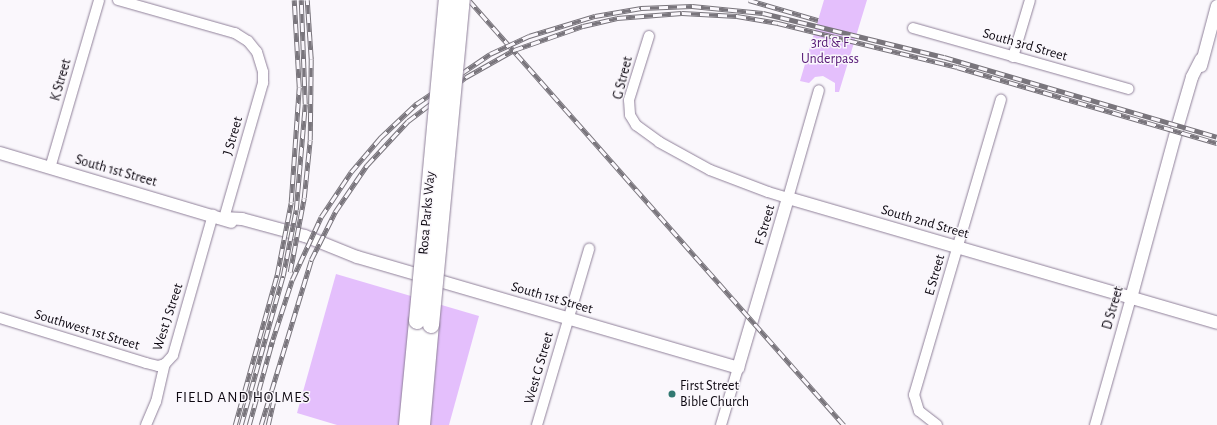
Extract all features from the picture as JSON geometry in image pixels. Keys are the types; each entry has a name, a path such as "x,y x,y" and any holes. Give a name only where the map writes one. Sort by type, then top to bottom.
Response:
{"highway":[{"name":"Rosa Parks Way","path":"422,425 424,323 447,0"},
{"name":"Rosa Parks Way","path":"407,425 424,323 462,0"}],"street":[{"name":"K Street","path":"50,168 99,0"},
{"name":"J Street","path":"118,0 234,33 248,41 261,60 263,83 218,216"},
{"path":"1013,57 1030,0"},
{"name":"D Street","path":"1095,425 1159,200 1168,186 1199,79 1201,58 1217,6"},
{"name":"South 3rd Street","path":"913,28 1129,90"},
{"name":"G Street","path":"636,125 630,115 629,100 650,36"},
{"name":"F Street","path":"738,368 819,90"},
{"name":"E Street","path":"937,425 919,411 914,399 915,391 1001,100"},
{"name":"South 2nd Street","path":"636,125 660,142 710,170 788,198 1217,323"},
{"name":"South 1st Street","path":"0,153 218,216 240,226 348,259 357,257 738,368"},
{"name":"West J Street","path":"146,425 156,402 165,364 173,355 218,216"},
{"path":"568,318 589,249"},
{"name":"Southwest 1st Street","path":"0,318 146,363 158,366 165,364"},
{"name":"West G Street","path":"537,425 568,318"},
{"path":"721,425 738,368"}],"green space":[{"name":"3rd & F Underpass","path":"824,0 867,0 839,92 835,92 835,83 823,76 815,77 809,83 800,81"},
{"path":"336,274 479,316 449,425 337,425 297,413"}],"railway":[{"path":"235,425 277,275 291,202 299,87 294,0"},
{"path":"241,425 283,276 296,210 305,104 301,0"},
{"path":"290,272 304,198 310,140 311,59 307,0"},
{"path":"469,0 844,425"},
{"path":"749,0 818,20"},
{"path":"270,348 292,280 321,217 351,172 380,138 416,104 490,54 529,36 595,16 641,8 692,6 763,13 944,57 1217,137"},
{"path":"261,425 311,260 335,212 367,165 408,121 466,77 514,50 583,26 617,18 682,13 737,16 778,23 957,67 1217,143"},
{"path":"249,425 272,342"},
{"path":"268,425 274,399"}],"place":[{"name":"First Street Bible Church","path":"672,394"}],"district":[{"name":"FIELD AND HOLMES","path":"243,398"}]}
